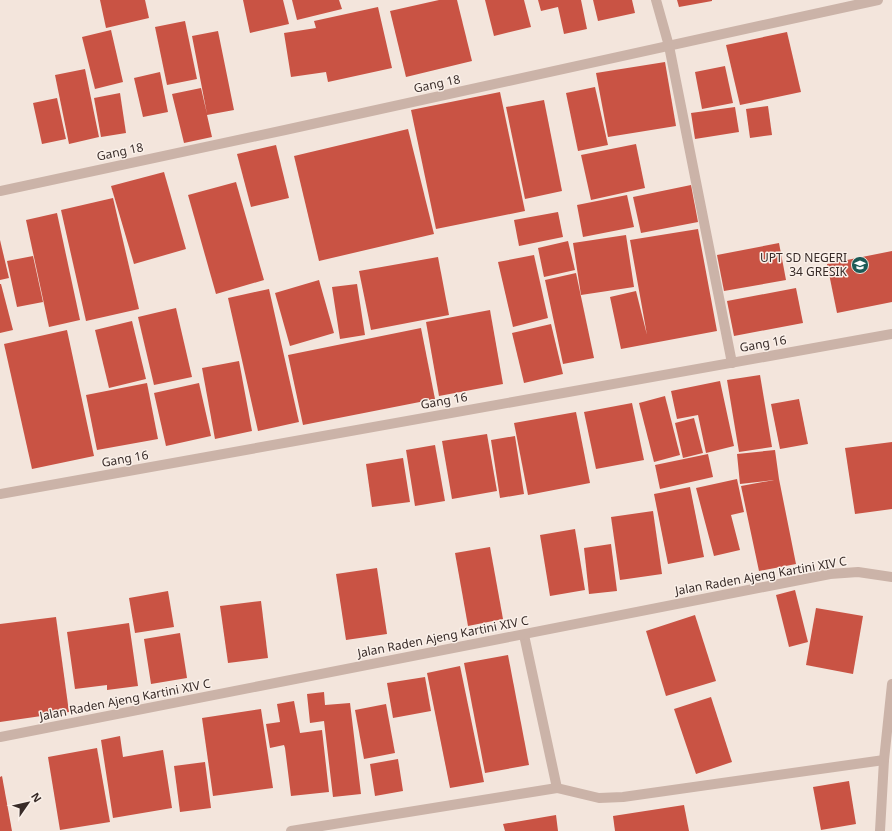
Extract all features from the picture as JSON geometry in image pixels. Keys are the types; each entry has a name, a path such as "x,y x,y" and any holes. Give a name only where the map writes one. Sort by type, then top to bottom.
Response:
{"street":[{"path":"656,0 669,46 732,363"},
{"name":"Gang 18","path":"0,190 285,130 878,0"},
{"name":"Gang 16","path":"0,494 892,334"},
{"name":"Jalan Raden Ajeng Kartini XIV C","path":"0,737 830,574 858,572 892,577"},
{"path":"524,635 556,788"},
{"path":"880,831 884,760 892,684"},
{"path":"290,831 556,788 599,798 623,796 884,760"}],"building":[{"path":"100,0 145,0 149,18 106,28"},
{"path":"243,0 283,0 289,24 250,33"},
{"path":"292,0 339,0 342,9 297,20"},
{"path":"439,0 457,0 472,61 406,77 390,11"},
{"path":"485,0 524,0 531,27 494,36"},
{"path":"538,0 581,0 587,29 564,34 558,7 541,11"},
{"path":"593,0 632,0 635,13 598,21"},
{"path":"677,0 712,0 712,1 679,7"},
{"path":"378,7 392,68 328,82 326,72 291,77 284,33 316,28 314,21"},
{"path":"185,21 197,79 167,85 155,27"},
{"path":"111,30 123,82 95,89 82,37"},
{"path":"218,31 234,110 207,115 212,137 184,143 172,94 201,88 207,114 192,36"},
{"path":"787,32 801,92 740,105 726,45"},
{"path":"665,62 676,126 608,137 596,73"},
{"path":"725,66 733,103 702,109 695,72"},
{"path":"85,69 99,137 69,144 55,75"},
{"path":"160,72 168,112 143,117 134,78"},
{"path":"595,87 608,145 578,151 566,93"},
{"path":"500,92 525,211 436,229 411,110"},
{"path":"120,93 126,133 101,137 94,98"},
{"path":"57,98 66,139 42,144 33,103"},
{"path":"544,100 562,191 525,199 506,107"},
{"path":"768,106 772,135 750,138 746,109"},
{"path":"735,107 739,132 695,139 691,113"},
{"path":"408,129 434,234 319,261 294,156"},
{"path":"636,144 645,188 591,200 581,155"},
{"path":"276,145 289,198 251,207 237,154"},
{"path":"164,172 186,249 134,264 111,186"},
{"path":"236,182 264,280 216,294 188,195"},
{"path":"691,185 698,222 641,233 633,197"},
{"path":"627,195 634,227 583,237 577,205"},
{"path":"113,198 139,309 86,321 61,210"},
{"path":"558,212 563,237 519,246 514,220"},
{"path":"57,213 80,320 49,327 26,220"},
{"path":"698,229 717,331 621,349 610,297 636,291 647,335 630,240"},
{"path":"626,235 634,287 581,295 573,243"},
{"path":"0,240 9,278 0,280"},
{"path":"568,241 575,270 544,277 538,248"},
{"path":"779,243 786,280 724,291 717,255"},
{"path":"892,251 892,302 837,313 827,264"},
{"path":"534,255 548,318 513,327 498,262"},
{"path":"33,256 43,302 17,307 7,261"},
{"path":"438,257 449,315 371,330 359,271"},
{"path":"576,273 594,358 563,364 545,280"},
{"path":"319,280 334,333 290,346 275,293"},
{"path":"0,284 13,330 0,333"},
{"path":"357,284 365,335 340,339 332,287"},
{"path":"796,288 803,323 734,336 727,301"},
{"path":"269,289 299,422 258,431 228,298"},
{"path":"176,308 192,377 154,385 138,317"},
{"path":"490,310 503,384 439,396 426,322"},
{"path":"132,321 146,379 109,388 95,330"},
{"path":"551,324 563,374 524,383 512,333"},
{"path":"421,328 435,399 303,425 288,355"},
{"path":"67,330 94,456 32,469 4,344"},
{"path":"239,361 252,431 215,439 202,368"},
{"path":"760,375 772,447 739,452 727,380"},
{"path":"720,381 734,446 706,453 698,415 677,419 671,391"},
{"path":"147,383 158,439 97,450 86,395"},
{"path":"199,383 211,436 166,446 154,393"},
{"path":"665,396 680,455 654,462 639,403"},
{"path":"799,399 808,444 780,449 771,404"},
{"path":"632,403 644,460 596,469 584,412"},
{"path":"576,412 590,483 528,495 514,423"},
{"path":"694,418 703,453 683,458 675,423"},
{"path":"487,434 497,491 452,499 442,441"},
{"path":"515,436 524,494 500,498 491,440"},
{"path":"892,442 892,509 855,514 845,448"},
{"path":"435,445 445,501 415,506 406,450"},
{"path":"775,450 779,479 796,564 759,571 741,486 774,480 740,484 737,454"},
{"path":"708,454 713,477 660,489 655,465"},
{"path":"403,458 410,502 372,507 366,464"},
{"path":"737,479 744,512 731,515 740,550 714,556 696,488"},
{"path":"690,487 704,557 668,564 654,494"},
{"path":"653,511 662,574 620,580 611,517"},
{"path":"575,529 585,590 550,596 540,535"},
{"path":"611,544 617,591 589,594 584,548"},
{"path":"490,547 503,619 468,626 455,553"},
{"path":"377,568 387,634 346,640 336,574"},
{"path":"795,590 808,642 789,647 776,595"},
{"path":"168,591 174,627 135,633 129,598"},
{"path":"261,601 268,658 228,663 220,606"},
{"path":"816,608 863,616 853,674 806,665"},
{"path":"695,615 716,681 666,696 646,631"},
{"path":"56,617 69,712 0,722 0,624"},
{"path":"129,623 138,686 107,690 107,685 75,689 67,632"},
{"path":"180,633 187,678 151,684 144,639"},
{"path":"508,655 529,765 485,773 464,663"},
{"path":"460,666 484,782 450,788 427,673"},
{"path":"425,677 431,711 393,718 387,683"},
{"path":"324,692 325,705 350,703 361,794 333,797 324,721 310,723 307,694"},
{"path":"711,697 732,762 696,774 674,709"},
{"path":"294,701 300,733 322,730 329,792 291,796 284,745 270,748 266,724 280,722 277,704"},
{"path":"386,704 395,753 364,759 355,710"},
{"path":"261,709 273,788 213,796 202,718"},
{"path":"120,736 123,757 163,750 172,808 113,818 101,740"},
{"path":"97,748 110,822 60,830 48,757"},
{"path":"398,759 403,791 375,796 370,764"},
{"path":"205,762 211,808 180,812 174,766"},
{"path":"2,776 12,831 0,831 0,777"},
{"path":"849,781 856,824 821,830 813,787"},
{"path":"684,805 689,831 615,831 613,816"},
{"path":"556,815 558,831 505,831 503,824"}],"place":[{"name":"UPT SD NEGERI 34 GRESIK","path":"860,265"}]}
